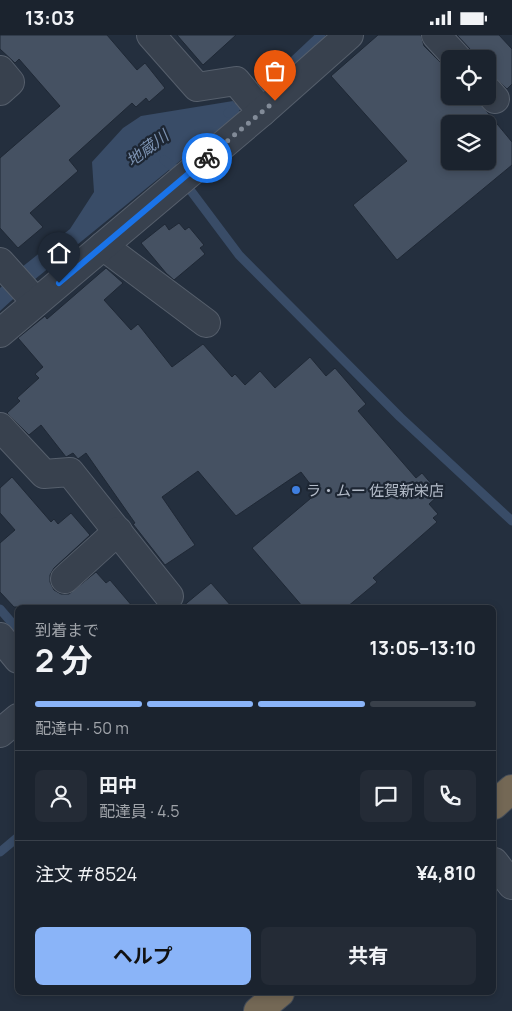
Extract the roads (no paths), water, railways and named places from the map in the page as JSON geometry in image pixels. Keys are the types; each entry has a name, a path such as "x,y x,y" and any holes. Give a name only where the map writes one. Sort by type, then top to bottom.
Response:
{"highway":[{"path":"496,803 512,789"},
{"path":"258,1011 278,995"}],"street":[{"path":"151,35 197,87 236,81 262,112"},
{"path":"0,333 262,112 349,35"},
{"path":"436,35 450,50"},
{"path":"0,70 10,82 0,91"},
{"path":"103,246 206,323"},
{"path":"4,267 36,302"},
{"path":"2,432 44,474 70,472 169,596"},
{"path":"65,579 118,531"},
{"path":"0,637 15,655"},
{"path":"0,733 15,720"},
{"path":"496,865 512,885"}],"water":[{"path":"233,101 240,112 34,280 0,311 0,288 22,267 70,229 94,192 92,162 123,128 141,116"}],"waterway":[{"name":"地蔵川","path":"228,113 271,82 321,35"},
{"path":"164,160 173,167 239,255 400,417 512,521"},
{"path":"0,609 15,626"},
{"path":"0,852 15,840"}],"place":[{"name":"ラ・ムー 佐賀新栄店","path":"296,490"}]}
